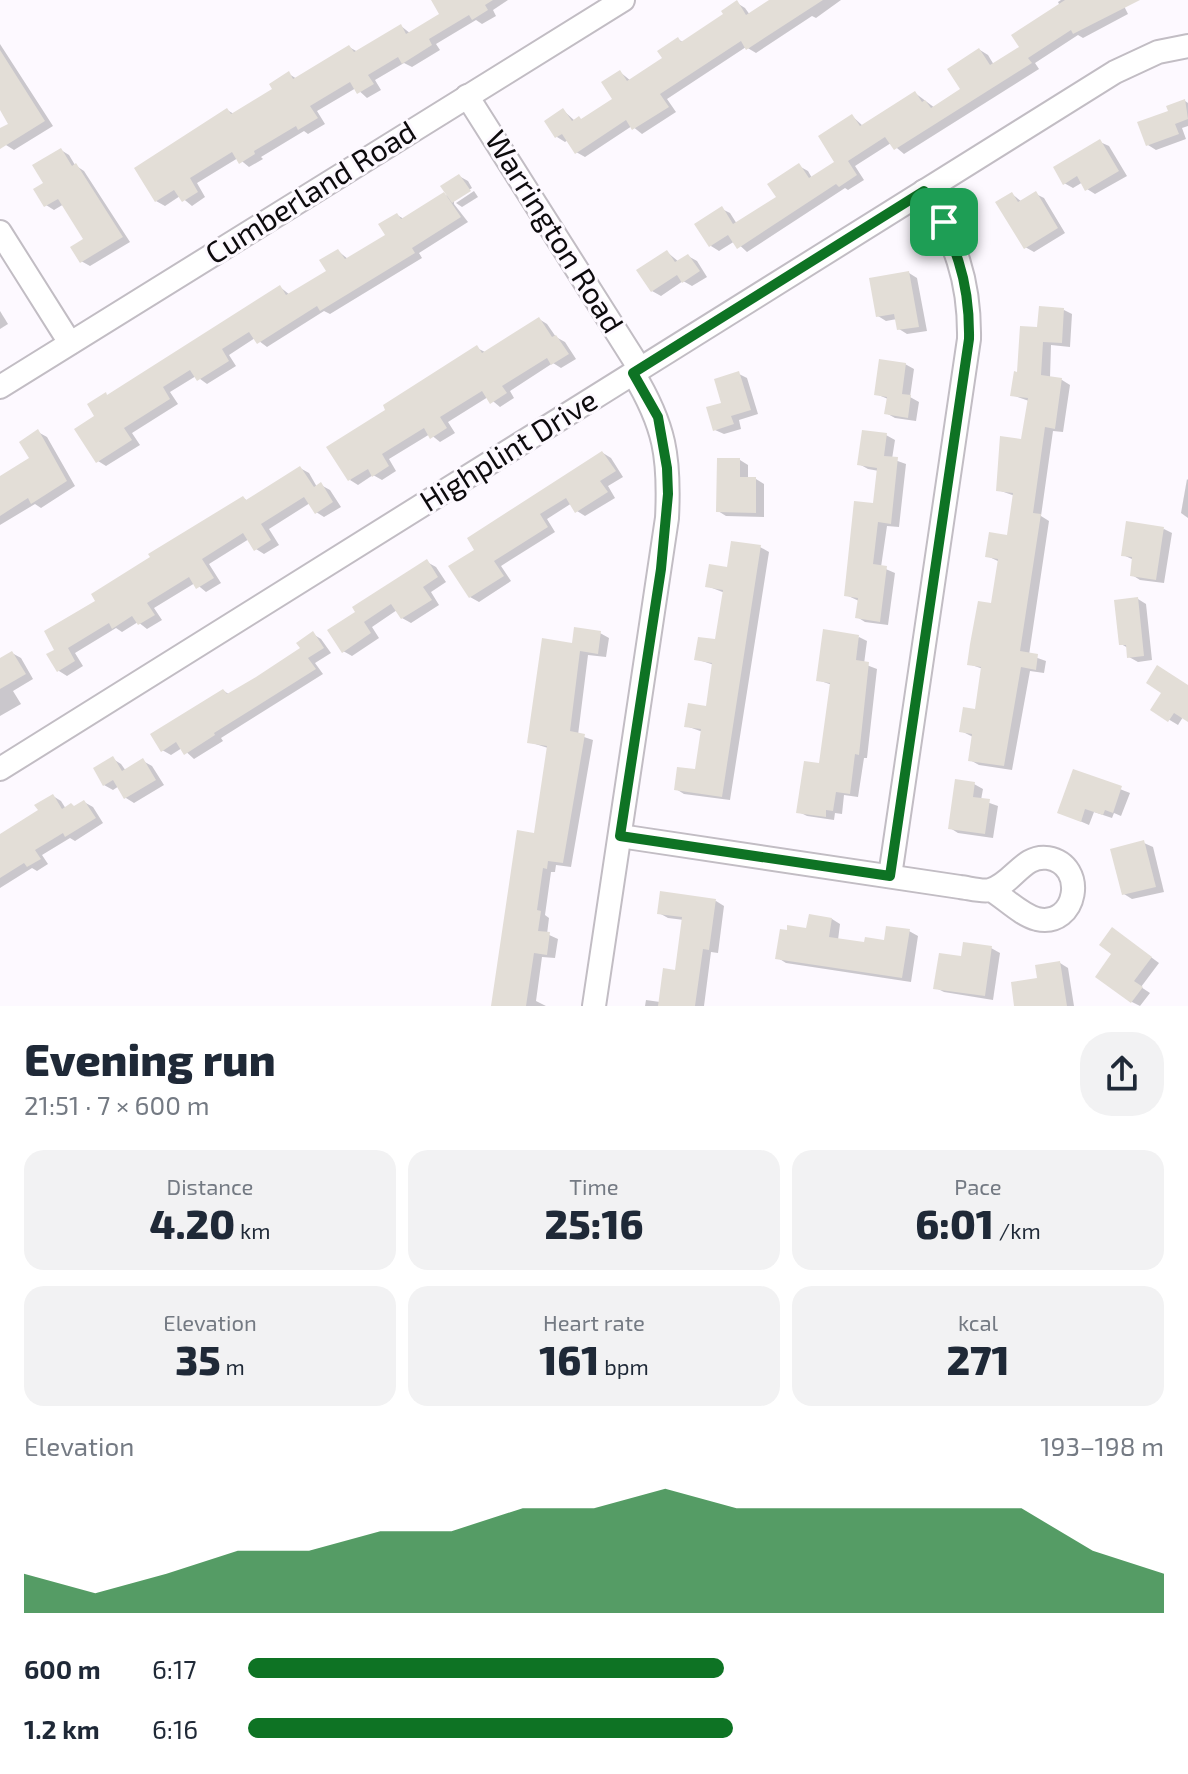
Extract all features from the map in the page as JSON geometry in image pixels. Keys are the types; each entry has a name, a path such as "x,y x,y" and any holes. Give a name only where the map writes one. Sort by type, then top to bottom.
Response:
{"street":[{"name":"Cumberland Road","path":"0,387 623,0"},
{"name":"Highplint Drive","path":"0,769 1115,72 1158,52 1188,46"},
{"name":"Warrington Road","path":"467,96 636,371 658,417 667,468 668,494 661,569 594,1006"},
{"path":"890,876 969,339 969,310 963,270 944,222 924,191"},
{"path":"0,232 70,343"},
{"path":"620,836 991,890"}],"building":[{"path":"431,0 493,0 485,5 488,10 472,20 469,15 429,39 432,45 402,64 398,57 368,75 374,84 357,94 350,82 310,106 318,118 298,130 296,126 254,151 255,154 239,164 232,152 190,178 198,192 182,202 174,190 155,202 134,168 227,108 231,114 272,89 269,84 289,71 293,79 349,45 354,52 401,24 406,34 439,14"},
{"path":"737,0 746,15 769,0 823,0 746,50 741,41 660,94 669,107 632,130 626,120 575,154 562,134 555,138 544,121 563,108 572,121 579,116 581,119 612,99 601,82 620,70 627,81 662,58 657,51 678,37 681,42 723,14 721,11"},
{"path":"1065,0 1140,0 1073,34 1071,30 1028,58 1032,63 894,150 885,137 848,161 857,175 839,187 836,184 737,249 728,235 709,247 694,224 722,206 733,224 776,197 767,184 799,163 809,178 834,162 818,136 852,114 860,126 915,91 922,102 925,100 931,108 960,89 947,69 979,48 990,65 1019,47 1011,35"},
{"path":"0,50 45,121 0,149 0,128 8,124 0,110"},
{"path":"1185,99 1188,119 1175,124 1179,134 1146,146 1137,122 1168,111 1166,106"},
{"path":"1100,139 1119,171 1085,191 1077,176 1063,185 1053,167"},
{"path":"61,148 72,166 76,163 123,237 80,263 70,247 83,239 58,199 44,207 33,189 43,183 32,165"},
{"path":"459,174 471,191 452,203 440,186"},
{"path":"1036,191 1058,228 1024,249 995,202 1012,192 1018,202"},
{"path":"444,192 461,217 412,248 415,253 320,311 317,306 257,344 249,332 222,349 229,361 197,381 190,370 163,387 170,399 124,428 132,440 96,463 74,429 94,416 87,404 106,392 107,395 280,285 286,295 326,271 319,260 338,249 345,259 385,235 378,224 397,213 401,219"},
{"path":"667,250 675,262 688,254 700,271 682,283 677,275 651,292 636,270"},
{"path":"909,271 919,327 897,330 894,314 876,317 869,278"},
{"path":"1039,306 1064,308 1062,343 1043,342 1041,375 1062,378 1055,429 1045,427 1033,513 1041,514 1020,651 1038,654 1036,670 1021,667 1004,766 968,761 972,734 959,732 963,707 975,709 981,667 967,665 970,644 978,601 991,603 998,559 985,557 989,532 1007,535 1013,493 996,491 1000,436 1021,439 1028,398 1010,396 1014,371 1017,372 1020,326 1037,327"},
{"path":"539,317 552,337 556,335 569,354 551,365 547,358 502,386 507,393 490,404 482,391 440,417 447,428 430,439 424,428 382,454 389,466 372,477 368,469 348,481 326,447 385,410 383,405 477,345 482,353"},
{"path":"879,359 906,363 902,394 911,395 908,418 884,414 887,397 874,395"},
{"path":"739,371 751,410 731,416 734,424 713,431 706,407 721,403 714,379"},
{"path":"38,429 67,481 31,504 28,498 0,516 0,476 29,458 19,442"},
{"path":"862,430 887,433 884,456 898,457 891,524 878,522 873,564 887,566 880,622 855,618 858,598 844,596 854,501 873,503 877,468 857,465"},
{"path":"602,451 616,471 600,481 608,492 575,513 566,498 540,514 548,527 494,561 504,576 469,598 448,566 474,550 467,538"},
{"path":"717,458 740,458 740,477 756,477 756,513 716,512"},
{"path":"300,466 314,487 321,482 333,502 315,514 304,497 261,524 271,540 254,551 243,533 202,559 214,578 196,589 189,577 147,603 155,615 138,625 132,616 112,629 109,623 68,648 75,661 57,672 46,654 54,650 44,631 95,601 91,594 150,557 148,554 243,496 246,500"},
{"path":"1126,521 1164,527 1156,580 1130,576 1132,557 1121,556"},
{"path":"731,541 761,545 722,797 674,790 677,767 695,769 701,729 684,727 688,703 706,706 712,663 694,660 698,637 715,639 723,590 705,587 709,564 727,567"},
{"path":"427,559 438,577 423,587 432,600 401,619 391,604 364,622 371,633 342,653 327,630 355,612 352,607"},
{"path":"1138,597 1144,656 1127,658 1126,645 1119,645 1114,600"},
{"path":"574,627 601,631 598,654 580,651 570,731 585,734 563,863 548,861 547,869 543,868 537,910 541,911 538,931 550,932 547,955 534,953 526,1006 491,1006 517,830 534,833 547,746 527,743 542,638 572,643"},
{"path":"823,629 859,635 856,660 869,662 859,755 855,754 850,794 836,792 833,811 826,810 826,817 796,813 804,761 819,763 830,683 816,681"},
{"path":"313,631 324,648 308,658 316,669 184,755 176,742 161,752 150,734 223,689 227,694 256,677 300,648 296,643"},
{"path":"12,651 26,674 0,689 0,658"},
{"path":"1157,665 1188,685 1188,722 1174,713 1168,722 1150,710 1161,693 1146,683"},
{"path":"113,756 122,771 143,758 156,780 124,799 113,780 103,786 93,768"},
{"path":"1073,769 1122,786 1113,813 1105,810 1103,815 1085,809 1081,822 1057,813"},
{"path":"955,779 975,782 973,797 990,799 985,834 948,829"},
{"path":"53,794 62,809 84,800 96,818 65,837 63,833 35,850 41,859 27,867 24,863 0,878 0,834 38,810 34,805"},
{"path":"1144,840 1156,887 1122,895 1110,849"},
{"path":"660,891 716,899 709,950 703,949 695,1006 658,1006 663,968 675,970 682,917 657,914"},
{"path":"809,914 832,918 829,937 864,942 865,937 884,940 886,926 910,929 902,978 775,959 780,929 787,930 787,925 806,928"},
{"path":"1112,927 1152,957 1134,981 1143,987 1131,1003 1095,977 1111,954 1099,945"},
{"path":"963,942 992,946 985,996 933,989 939,953 961,956"},
{"path":"1060,961 1067,1006 1014,1006 1011,982 1037,978 1035,965"}],"route":[{"path":"924,191 944,222 963,270 969,310 969,339 890,876 620,836 661,569 668,494 658,417 633,373 924,191"}]}
